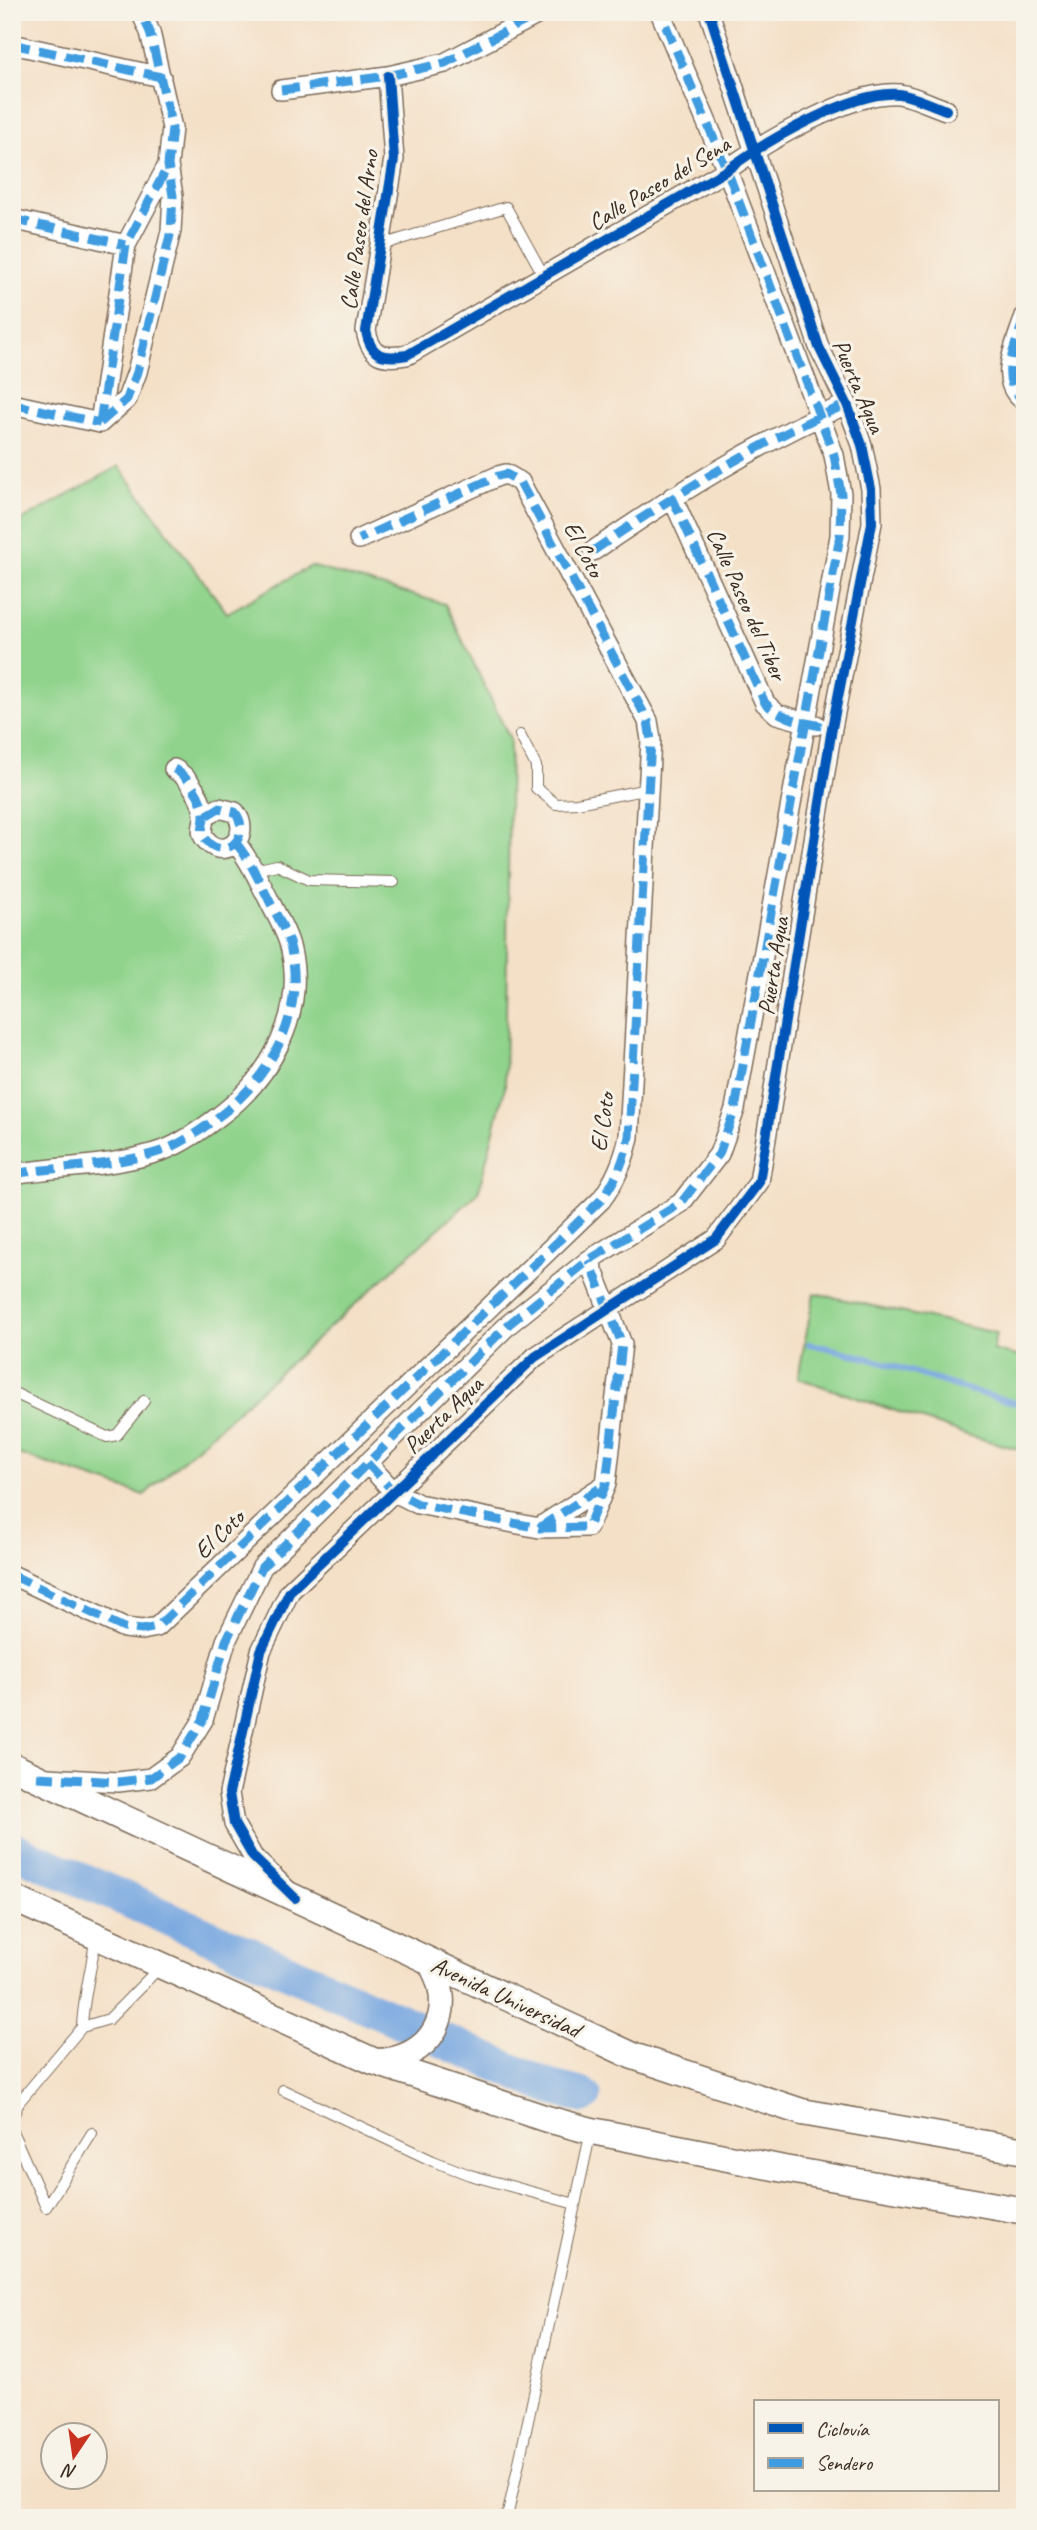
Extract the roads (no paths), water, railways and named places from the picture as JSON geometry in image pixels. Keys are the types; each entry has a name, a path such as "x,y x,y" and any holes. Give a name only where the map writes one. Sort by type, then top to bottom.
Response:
{"main road":[{"name":"Avenida Universidad","path":"12,1766 633,2056 802,2112 1025,2151"},
{"path":"12,1898 373,2061 592,2131 1025,2211"}],"street":[{"path":"100,423 127,399 149,333 171,231 173,197 168,166 172,128 150,32 141,12"},
{"path":"281,90 388,76 444,63 542,12"},
{"name":"Puerta Aqua","path":"37,1777 118,1782 151,1778 180,1757 203,1720 226,1641 262,1567 509,1324 589,1261 681,1203 719,1154 735,1109 840,536 841,494 834,455 727,170 660,12"},
{"name":"Puerta Aqua","path":"295,1898 253,1857 234,1825 229,1793 261,1651 290,1591 535,1357 716,1239 759,1182 832,727 872,523 871,489 862,445 847,404 819,347 709,12"},
{"path":"12,44 161,77"},
{"name":"Calle Paseo del Arno","path":"388,76 394,159 366,331 369,346 376,355 389,358 407,355"},
{"name":"Calle Paseo del Sena","path":"407,355 727,170 754,149 844,103 899,94 946,110"},
{"path":"100,423 126,245 168,166"},
{"path":"12,219 126,245"},
{"path":"1025,316 1007,375 1015,395 1025,401"},
{"path":"12,404 100,423"},
{"path":"593,551 672,497 819,416 847,404"},
{"name":"El Coto","path":"12,1575 124,1628 142,1630 157,1626 601,1200 614,1181 629,1137 648,789 648,721 520,482 506,474 498,476 359,539"},
{"name":"Calle Paseo del Tiber","path":"672,497 765,703 777,714 804,723 832,727"},
{"path":"174,769 184,775 189,783 204,817 202,833 212,846 220,848 236,843 243,828 235,812 219,808 204,817"},
{"path":"12,1174 125,1162 167,1149 235,1104 265,1071 290,1016 294,978 289,942 254,870 236,843"},
{"path":"367,1463 393,1492 418,1504 539,1528 588,1527 606,1484 622,1344 589,1261"},
{"path":"373,2061 386,2061 411,2054 430,2037 437,2026 441,2015 442,1992 428,1960"}],"lane":[{"path":"381,245 506,207 544,276"},
{"path":"520,735 536,766 536,788 556,804 577,803 648,789"},
{"path":"254,870 277,865 309,880 394,882"},
{"path":"12,1392 107,1437 117,1435 144,1401"},
{"path":"82,2027 83,2001 93,1967 95,1935"},
{"path":"12,2119 19,2102 82,2027 109,2020 162,1965"},
{"path":"283,2090 433,2161 470,2175 575,2204"},
{"path":"12,2131 46,2207 92,2133"},
{"path":"503,2518 508,2513 592,2131"}],"waterway":[{"path":"809,1344 864,1357 1025,1405"},
{"path":"12,1849 421,2030"},
{"path":"442,2040 549,2087 584,2096"}]}
